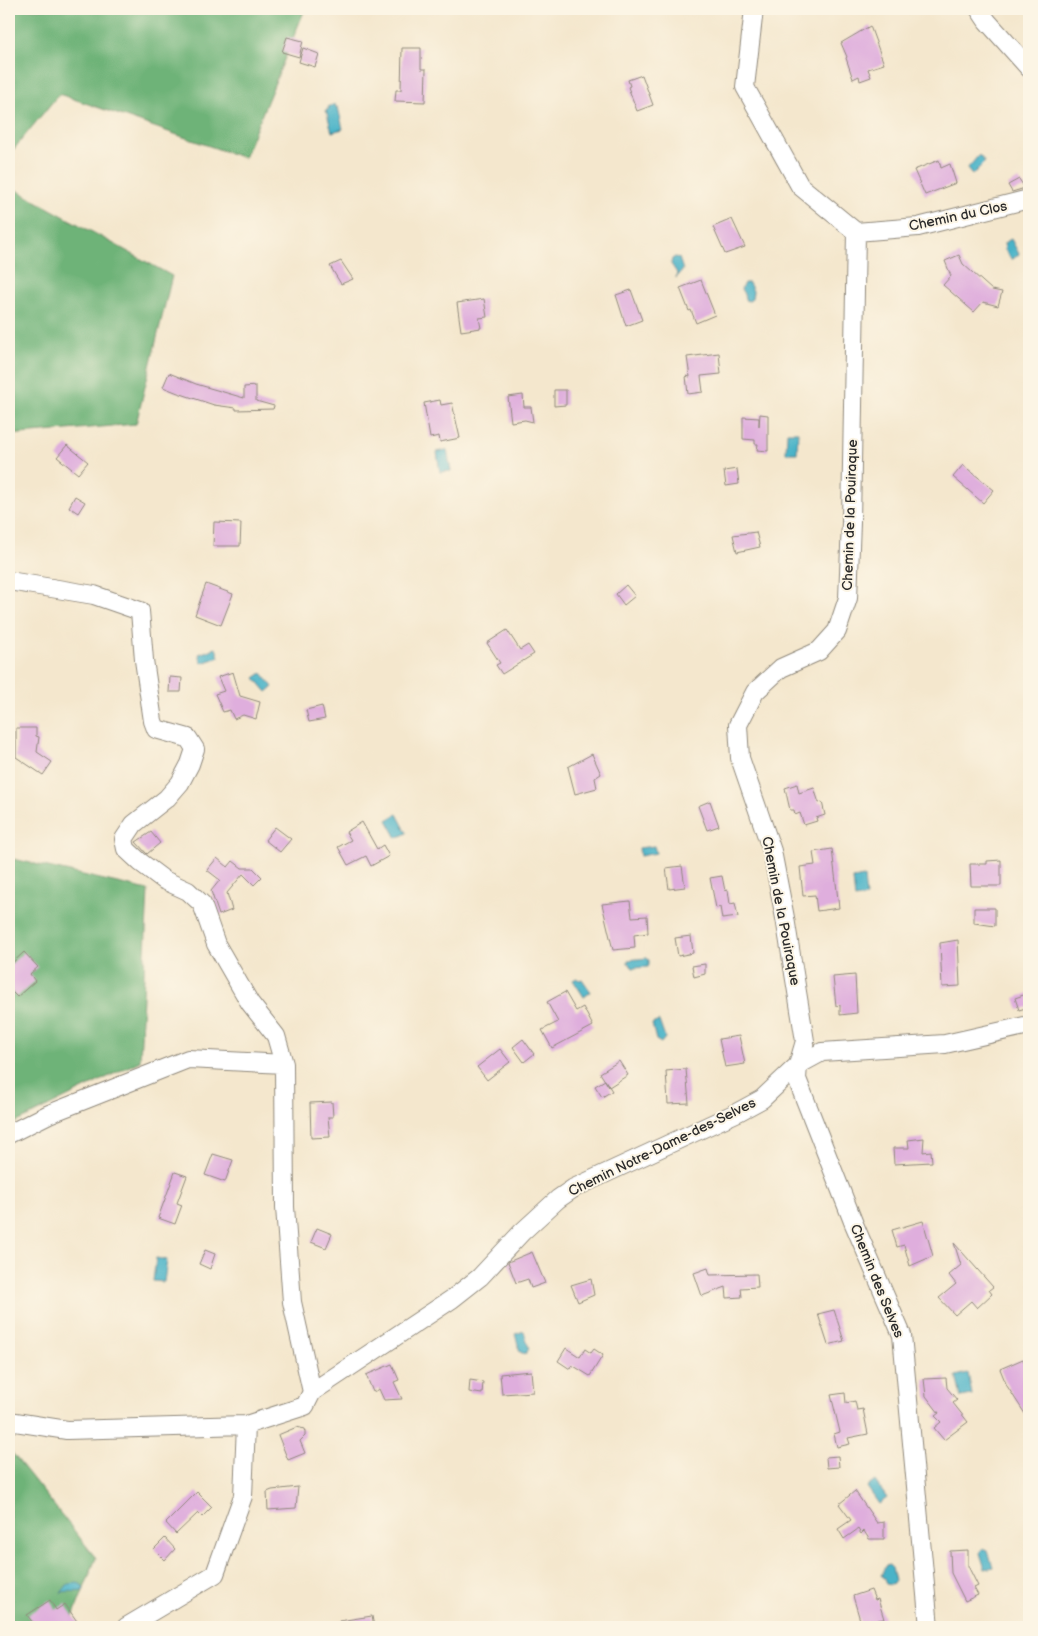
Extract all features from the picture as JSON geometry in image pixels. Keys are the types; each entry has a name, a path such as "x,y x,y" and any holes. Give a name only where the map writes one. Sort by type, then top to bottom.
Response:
{"street":[{"path":"754,9 745,87 800,186 856,232"},
{"path":"979,9 1029,68"},
{"name":"Chemin du Clos","path":"856,232 918,227 1029,199"},
{"name":"Chemin de la Pouiraque","path":"798,1065 805,1041 785,918 772,851 740,758 738,725 755,692 782,668 818,651 837,631 848,598 856,232"},
{"path":"9,581 94,595 140,611 144,660 153,721 156,729 188,738 195,749 180,783 167,798 134,824 124,839 126,849 140,862 164,880 188,892 202,904 216,944 250,1003 276,1036 284,1064 285,1207 292,1302 312,1392"},
{"name":"Chemin Notre-Dame-des-Selves","path":"9,1421 67,1430 246,1425 305,1406 312,1392 452,1299 480,1278 522,1232 558,1199 574,1188 762,1099 798,1065 822,1052 945,1044 1029,1024"},
{"path":"9,1134 50,1114 188,1059 284,1064"},
{"name":"Chemin des Selves","path":"798,1065 797,1079 805,1104 902,1335 929,1627"},
{"path":"126,1627 215,1574 243,1496 246,1425"}],"green space":[{"path":"9,9 305,9 244,158 59,94 9,155"},
{"path":"9,186 172,276 136,424 9,435"},
{"path":"9,858 148,890 140,1061 9,1126"},
{"path":"9,1449 96,1558 69,1627 9,1627"}],"water":[{"path":"335,104 336,108 338,107 343,129 332,132 326,110"},
{"path":"979,155 985,162 972,175 967,169"},
{"path":"1011,239 1019,254 1013,259 1005,250 1004,243"},
{"path":"675,257 679,258 683,270 676,278 677,273 671,264 672,259"},
{"path":"744,283 749,283 753,291 752,299 749,301 745,300 741,289"},
{"path":"787,432 798,432 797,453 786,453"},
{"path":"447,450 451,471 440,472 437,452"},
{"path":"216,648 219,657 202,663 199,654"},
{"path":"262,673 273,687 267,692 255,678"},
{"path":"397,814 407,833 397,838 387,820"},
{"path":"654,846 656,853 640,856 639,848"},
{"path":"864,877 866,897 855,899 853,879"},
{"path":"647,958 649,960 648,967 633,968 628,963 628,960"},
{"path":"577,978 579,980 582,979 591,992 584,997 573,980"},
{"path":"659,1021 665,1038 661,1043 656,1040 652,1024"},
{"path":"156,1258 167,1260 164,1282 153,1281"},
{"path":"524,1331 529,1349 525,1354 520,1352 515,1334"},
{"path":"968,1373 972,1395 961,1397 956,1376"},
{"path":"875,1481 887,1498 879,1504 867,1487"},
{"path":"983,1549 988,1551 993,1567 985,1569 980,1553"},
{"path":"889,1565 892,1568 895,1581 892,1585 886,1584 881,1576 885,1566"},
{"path":"78,1583 82,1585 84,1590 61,1593 68,1584"}],"building":[{"path":"870,26 884,64 868,69 871,77 860,81 859,76 853,79 841,43"},
{"path":"287,37 303,41 299,57 282,52"},
{"path":"303,48 319,54 315,67 299,62"},
{"path":"402,48 421,48 421,69 426,69 425,102 395,101 396,90 401,90"},
{"path":"642,75 653,105 637,111 628,87 630,86 628,80"},
{"path":"939,160 941,168 950,164 956,183 925,195 914,170"},
{"path":"1019,179 1025,188 1012,192 1008,185"},
{"path":"732,219 745,247 725,254 713,227"},
{"path":"959,255 963,264 992,290 1002,292 998,306 983,302 974,312 943,285 951,276 945,261"},
{"path":"341,261 353,279 341,284 330,266"},
{"path":"701,280 715,315 696,323 680,288"},
{"path":"631,290 642,320 626,326 616,295"},
{"path":"484,299 487,317 479,318 481,328 461,331 457,303"},
{"path":"719,353 721,374 701,376 703,392 688,394 686,376 690,377 687,357"},
{"path":"169,373 196,384 244,398 244,387 256,386 256,401 274,406 273,409 236,410 236,408 214,405 163,387"},
{"path":"554,390 566,390 566,405 554,406"},
{"path":"523,395 524,407 531,407 533,422 525,420 511,422 508,397"},
{"path":"440,400 441,405 452,403 460,438 440,442 439,436 430,438 424,403"},
{"path":"760,414 768,415 768,451 757,450 758,444 755,444 755,440 743,439 743,417 759,418 759,426"},
{"path":"67,445 88,462 78,474 57,457"},
{"path":"963,465 994,490 983,503 953,477"},
{"path":"737,469 739,484 726,486 724,471"},
{"path":"75,496 85,502 78,513 69,507"},
{"path":"214,522 241,523 240,546 213,546"},
{"path":"756,532 760,547 737,552 733,535"},
{"path":"206,584 233,594 221,625 195,615"},
{"path":"626,585 635,596 624,605 616,594"},
{"path":"507,630 520,650 528,645 534,654 502,674 496,665 500,663 487,643"},
{"path":"233,672 240,696 260,702 256,719 243,715 234,719 230,710 223,712 215,694 224,691 218,677"},
{"path":"170,677 182,678 181,692 169,692"},
{"path":"322,706 325,719 309,722 306,710"},
{"path":"16,728 36,728 36,736 39,737 37,752 52,762 43,775 16,757"},
{"path":"592,754 601,774 595,778 597,788 575,794 568,767"},
{"path":"797,784 799,793 814,788 819,803 822,802 825,815 816,818 817,821 804,825 800,813 795,815 794,810 790,810 785,788"},
{"path":"710,801 719,826 707,830 698,806"},
{"path":"362,822 377,849 383,845 389,856 371,866 366,856 348,865 338,847 351,840 346,832"},
{"path":"275,827 291,839 280,852 265,840"},
{"path":"151,832 160,843 147,854 136,842"},
{"path":"832,849 839,908 817,911 815,895 803,896 800,867 815,865 813,852"},
{"path":"217,858 228,867 233,861 242,868 253,868 262,877 254,885 243,874 227,893 232,910 219,915 211,891 220,880 207,870"},
{"path":"1001,860 1001,886 971,886 970,864 987,864 987,861"},
{"path":"682,866 685,887 669,889 666,868"},
{"path":"722,876 725,891 728,890 730,904 735,903 738,917 722,919 720,907 716,908 710,878"},
{"path":"630,901 632,917 647,916 648,933 634,935 635,948 613,950 602,904"},
{"path":"974,908 995,908 995,926 974,923"},
{"path":"691,936 693,953 678,956 675,938"},
{"path":"958,940 960,986 942,987 940,943"},
{"path":"24,952 38,967 30,974 35,981 17,997 9,989 9,966"},
{"path":"705,964 705,974 694,977 692,966"},
{"path":"855,975 857,1013 840,1015 840,1005 836,1006 833,977"},
{"path":"565,992 576,1011 583,1007 593,1026 552,1048 542,1030 558,1022 547,1002"},
{"path":"1029,993 1029,1007 1019,1010 1015,998"},
{"path":"739,1036 745,1064 725,1067 719,1039"},
{"path":"523,1039 534,1054 524,1062 513,1047"},
{"path":"500,1049 510,1062 487,1080 477,1067"},
{"path":"619,1061 628,1075 609,1087 600,1073"},
{"path":"686,1069 689,1103 668,1104 666,1071"},
{"path":"605,1080 612,1091 602,1097 595,1086"},
{"path":"332,1102 333,1117 328,1117 330,1137 311,1138 310,1103"},
{"path":"924,1138 923,1152 931,1151 932,1162 894,1164 893,1148 909,1148 908,1140"},
{"path":"213,1154 233,1160 225,1182 205,1175"},
{"path":"175,1172 187,1176 177,1203 182,1205 175,1224 158,1218"},
{"path":"923,1221 933,1256 910,1266 904,1245 897,1247 892,1230"},
{"path":"317,1228 332,1234 326,1248 311,1242"},
{"path":"954,1243 993,1287 989,1290 992,1294 977,1308 971,1301 955,1315 939,1298 956,1284 949,1275 961,1265"},
{"path":"205,1250 215,1254 210,1269 199,1264"},
{"path":"532,1252 545,1283 531,1288 528,1279 516,1283 508,1262"},
{"path":"708,1268 710,1275 757,1274 758,1287 741,1288 742,1297 727,1298 726,1287 702,1296 694,1273"},
{"path":"591,1279 594,1295 578,1302 571,1285"},
{"path":"834,1310 844,1341 828,1345 818,1314"},
{"path":"566,1348 580,1357 585,1349 591,1353 594,1349 603,1355 590,1376 572,1365 570,1369 558,1361"},
{"path":"1023,1359 1029,1373 1029,1420 1007,1386 1000,1369"},
{"path":"392,1364 399,1380 394,1382 402,1399 384,1400 379,1389 373,1392 366,1375"},
{"path":"531,1371 533,1392 502,1394 500,1374"},
{"path":"946,1378 947,1388 957,1400 953,1403 968,1422 944,1440 934,1428 941,1422 935,1416 939,1413 926,1396 924,1379"},
{"path":"470,1380 483,1382 482,1394 469,1392"},
{"path":"845,1393 846,1403 855,1401 857,1410 863,1409 868,1434 848,1438 850,1444 837,1447 834,1434 840,1432 831,1395"},
{"path":"297,1427 304,1429 305,1432 305,1436 300,1441 305,1453 288,1460 278,1435"},
{"path":"838,1456 839,1467 827,1468 826,1457"},
{"path":"298,1487 296,1508 268,1510 267,1492"},
{"path":"855,1491 877,1523 884,1522 884,1539 869,1539 864,1531 861,1534 858,1529 844,1539 838,1529 851,1520 839,1504"},
{"path":"197,1492 212,1507 202,1517 198,1513 176,1534 166,1523"},
{"path":"165,1538 175,1549 165,1560 154,1549"},
{"path":"968,1550 968,1566 978,1586 974,1588 978,1595 965,1601 951,1573 950,1551"},
{"path":"871,1590 875,1600 878,1599 884,1619 877,1620 879,1627 862,1627 853,1596"},
{"path":"50,1600 56,1610 65,1604 81,1627 36,1627 27,1615"},
{"path":"372,1616 374,1627 340,1627 339,1621"}]}
